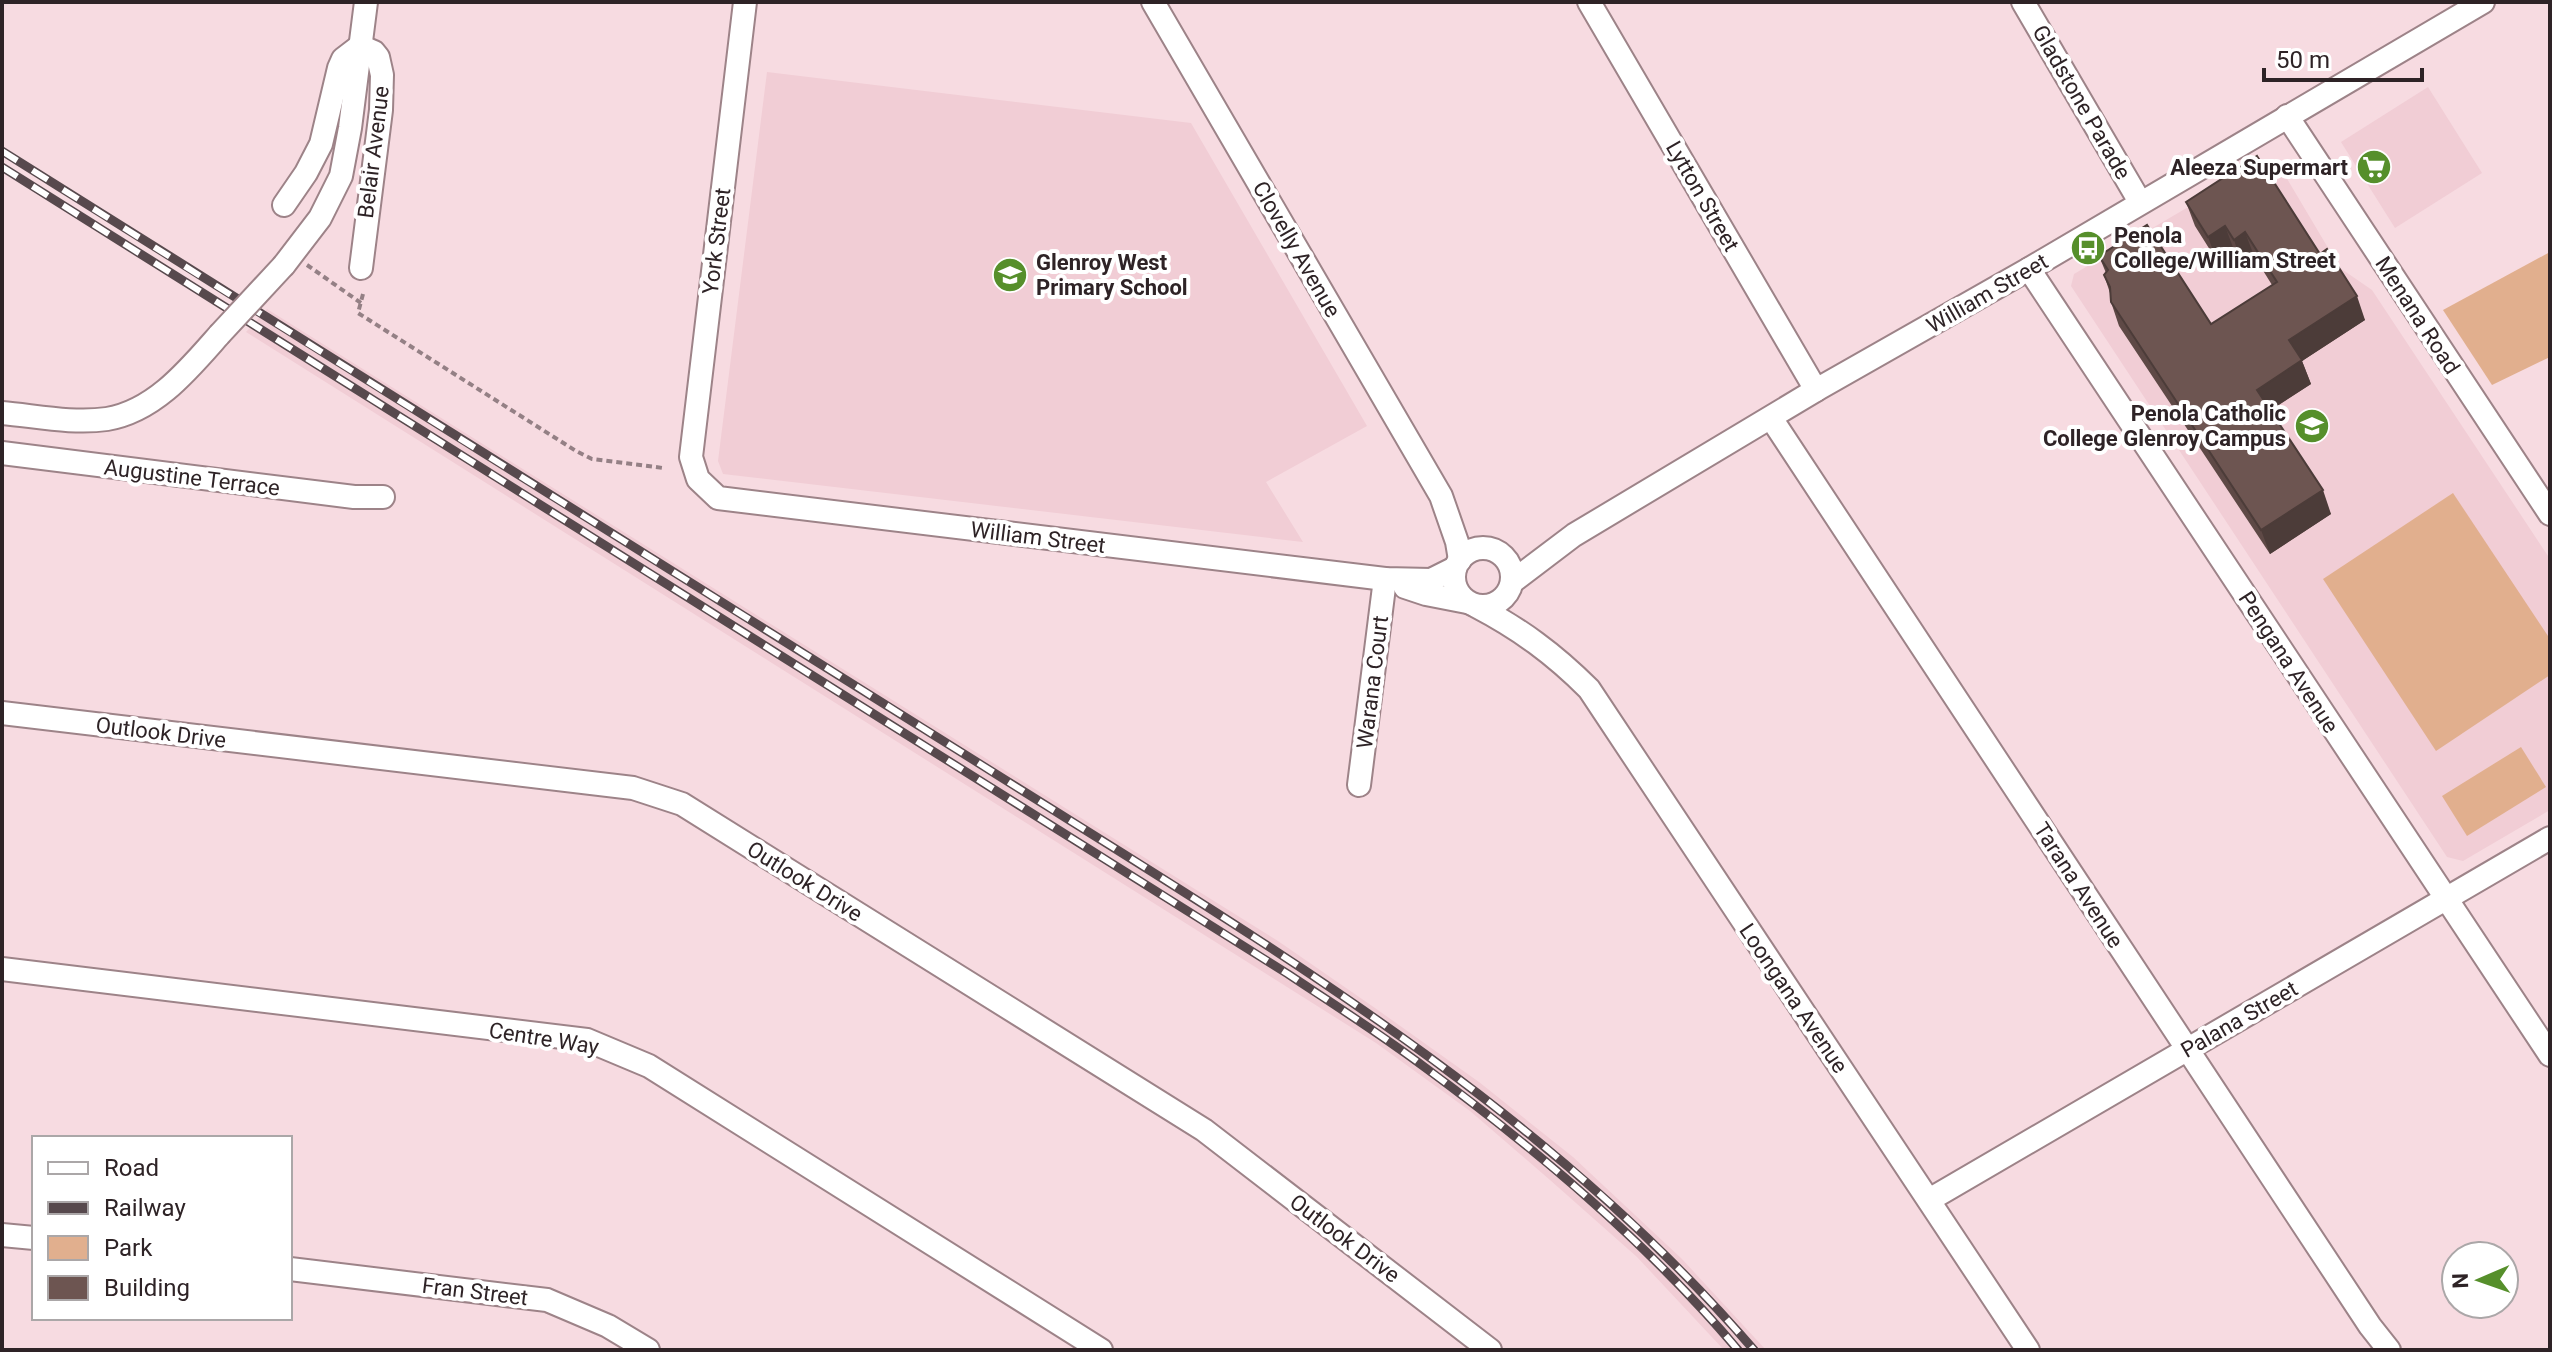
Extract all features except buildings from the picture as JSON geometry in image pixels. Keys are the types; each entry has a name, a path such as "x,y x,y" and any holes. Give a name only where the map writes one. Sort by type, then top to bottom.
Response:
{"street":[{"name":"Belair Avenue","path":"2,413 73,420 109,418 126,413 182,378 245,308 294,264 341,176 366,2"},
{"name":"York Street","path":"698,479 691,457 745,2"},
{"name":"Clovelly Avenue","path":"1153,2 1441,496 1457,542 1458,564"},
{"name":"Lytton Street","path":"1589,2 1816,390"},
{"name":"Gladstone Parade","path":"2023,2 2140,202"},
{"name":"William Street","path":"1511,587 1574,535 1816,390 2029,269 2469,5"},
{"name":"Belair Avenue","path":"284,205 321,144 343,59 360,46"},
{"name":"Belair Avenue","path":"360,46 378,57 382,75 381,110 361,268"},
{"name":"Menana Road","path":"2287,116 2550,514"},
{"name":"Pengana Avenue","path":"2029,269 2550,1055"},
{"name":"Tarana Avenue","path":"1771,418 2370,1326 2389,1350"},
{"name":"Augustine Terrace","path":"2,453 354,497 383,497"},
{"name":"William Street","path":"698,479 718,498 1385,579 1431,580 1458,564"},
{"name":"Clovelly Avenue","path":"1441,496 1494,551"},
{"name":"William Street","path":"1494,551 1527,552 1574,535"},
{"path":"1494,551 1509,563 1511,587 1495,604 1472,604 1456,587 1458,564 1467,553 1494,551"},
{"name":"William Street","path":"1385,579 1426,594 1472,604"},
{"name":"Warana Court","path":"1359,785 1385,579"},
{"name":"Loongana Avenue","path":"1511,587 1526,623 1589,689 2028,1350"},
{"name":"Loongana Avenue","path":"1472,604 1517,628 1552,653"},
{"name":"Outlook Drive","path":"2,713 633,788 682,804 1204,1130 1490,1350"},
{"name":"Palana Street","path":"1929,1200 2550,838"},
{"name":"Centre Way","path":"2,969 587,1040 649,1066 1101,1350"},
{"path":"2,1235 32,1238"},
{"name":"Fran Street","path":"292,1269 547,1300 608,1326 648,1350"}],"path":[{"path":"294,264 361,303"},
{"path":"363,294 358,313 576,451 592,459 663,468"}],"shaded area":[{"name":"Glenroy West Primary School","path":"767,72 1191,123 1367,426 1266,482 1303,542 723,474 718,461"},
{"path":"2428,87 2482,173 2395,228 2341,142"},
{"name":"Penola Catholic College Glenroy Campus","path":"2265,162 2280,167 2340,268 2372,290 2550,559 2550,810 2463,861 2447,857 2071,286 2074,274"},
{"path":"267,309 1278,941 1375,1008 1479,1082 1573,1157 1682,1259 1766,1350 1724,1350 1637,1257 1550,1180 1470,1111 1376,1043 246,332"}],"green space":[{"path":"2550,252 2550,357 2492,385 2443,310"},
{"path":"2453,493 2550,639 2550,675 2436,751 2323,579"},
{"path":"2521,747 2546,787 2467,836 2442,796"}],"railway":[{"path":"2,151 1181,890 1386,1026 1485,1099 1580,1176 1670,1260 1754,1350"},
{"path":"2,167 1373,1030 1507,1130 1589,1199 1666,1272 1738,1350"}],"place":[{"name":"Aleeza Supermart","path":"2374,167"},
{"name":"Penola College/William Street","path":"2088,248"},
{"name":"Glenroy West Primary School","path":"1010,275"},
{"name":"Penola Catholic College Glenroy Campus","path":"2312,426"}]}
